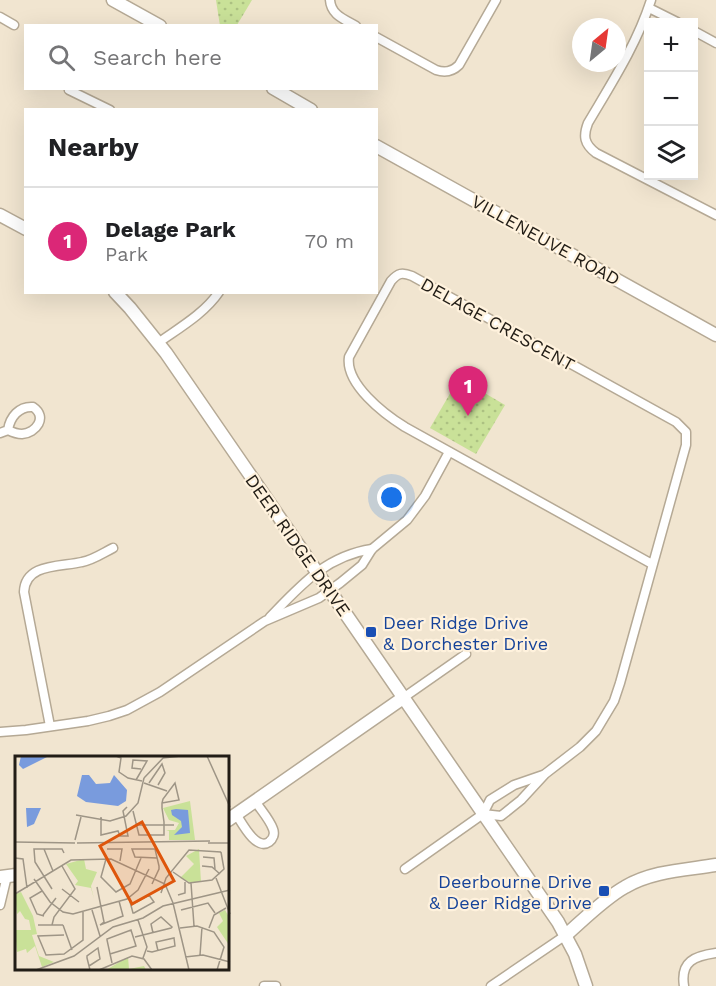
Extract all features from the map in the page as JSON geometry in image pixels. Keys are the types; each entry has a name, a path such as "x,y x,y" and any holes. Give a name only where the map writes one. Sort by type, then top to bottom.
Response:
{"street":[{"path":"115,0 157,24"},
{"path":"330,0 331,8 335,13 353,24"},
{"path":"378,38 436,70 441,72 451,70 459,65 496,0"},
{"path":"671,18 650,4 630,48 588,123 585,141 596,153 716,215"},
{"path":"0,17 14,25"},
{"path":"698,34 716,43"},
{"path":"69,90 106,108"},
{"path":"276,90 308,108"},
{"name":"VILLENEUVE ROAD","path":"378,147 716,335"},
{"path":"0,214 24,228"},
{"name":"DELAGE CRESCENT","path":"545,774 514,785 490,800 483,814 501,816 521,800 545,774 588,739 614,701 687,440 686,432 676,422 412,276 400,273 391,281 351,352 348,364 361,389 371,401 405,427 652,564"},
{"name":"DEER RIDGE DRIVE","path":"117,294 159,343 566,934 586,986"},
{"path":"159,343 208,305 217,294"},
{"path":"0,732 99,718 127,710 160,692 265,621 330,591 362,565 372,549 399,527 414,511 425,496 449,452"},
{"path":"50,726 24,592 27,580 38,570 88,560 113,548"},
{"path":"265,621 305,580 316,572 355,552 372,549"},
{"path":"255,801 274,831 269,842 263,844 256,842 232,817 466,654"},
{"path":"405,869 483,814"},
{"path":"491,986 566,934 618,892 639,880 665,873 716,865"},
{"path":"0,905 8,876"},
{"path":"684,986 683,974 687,964 699,956 716,953"},
{"path":"264,986 276,986"}],"green space":[{"path":"216,0 252,0 238,24 220,24"},
{"path":"459,378 505,405 476,454 430,428"}],"place":[{"name":"Delage Park","path":"468,416"},
{"name":"Deer Ridge Drive & Dorchester Drive","path":"371,632"},
{"name":"Deerbourne Drive & Deer Ridge Drive","path":"604,891"}]}
